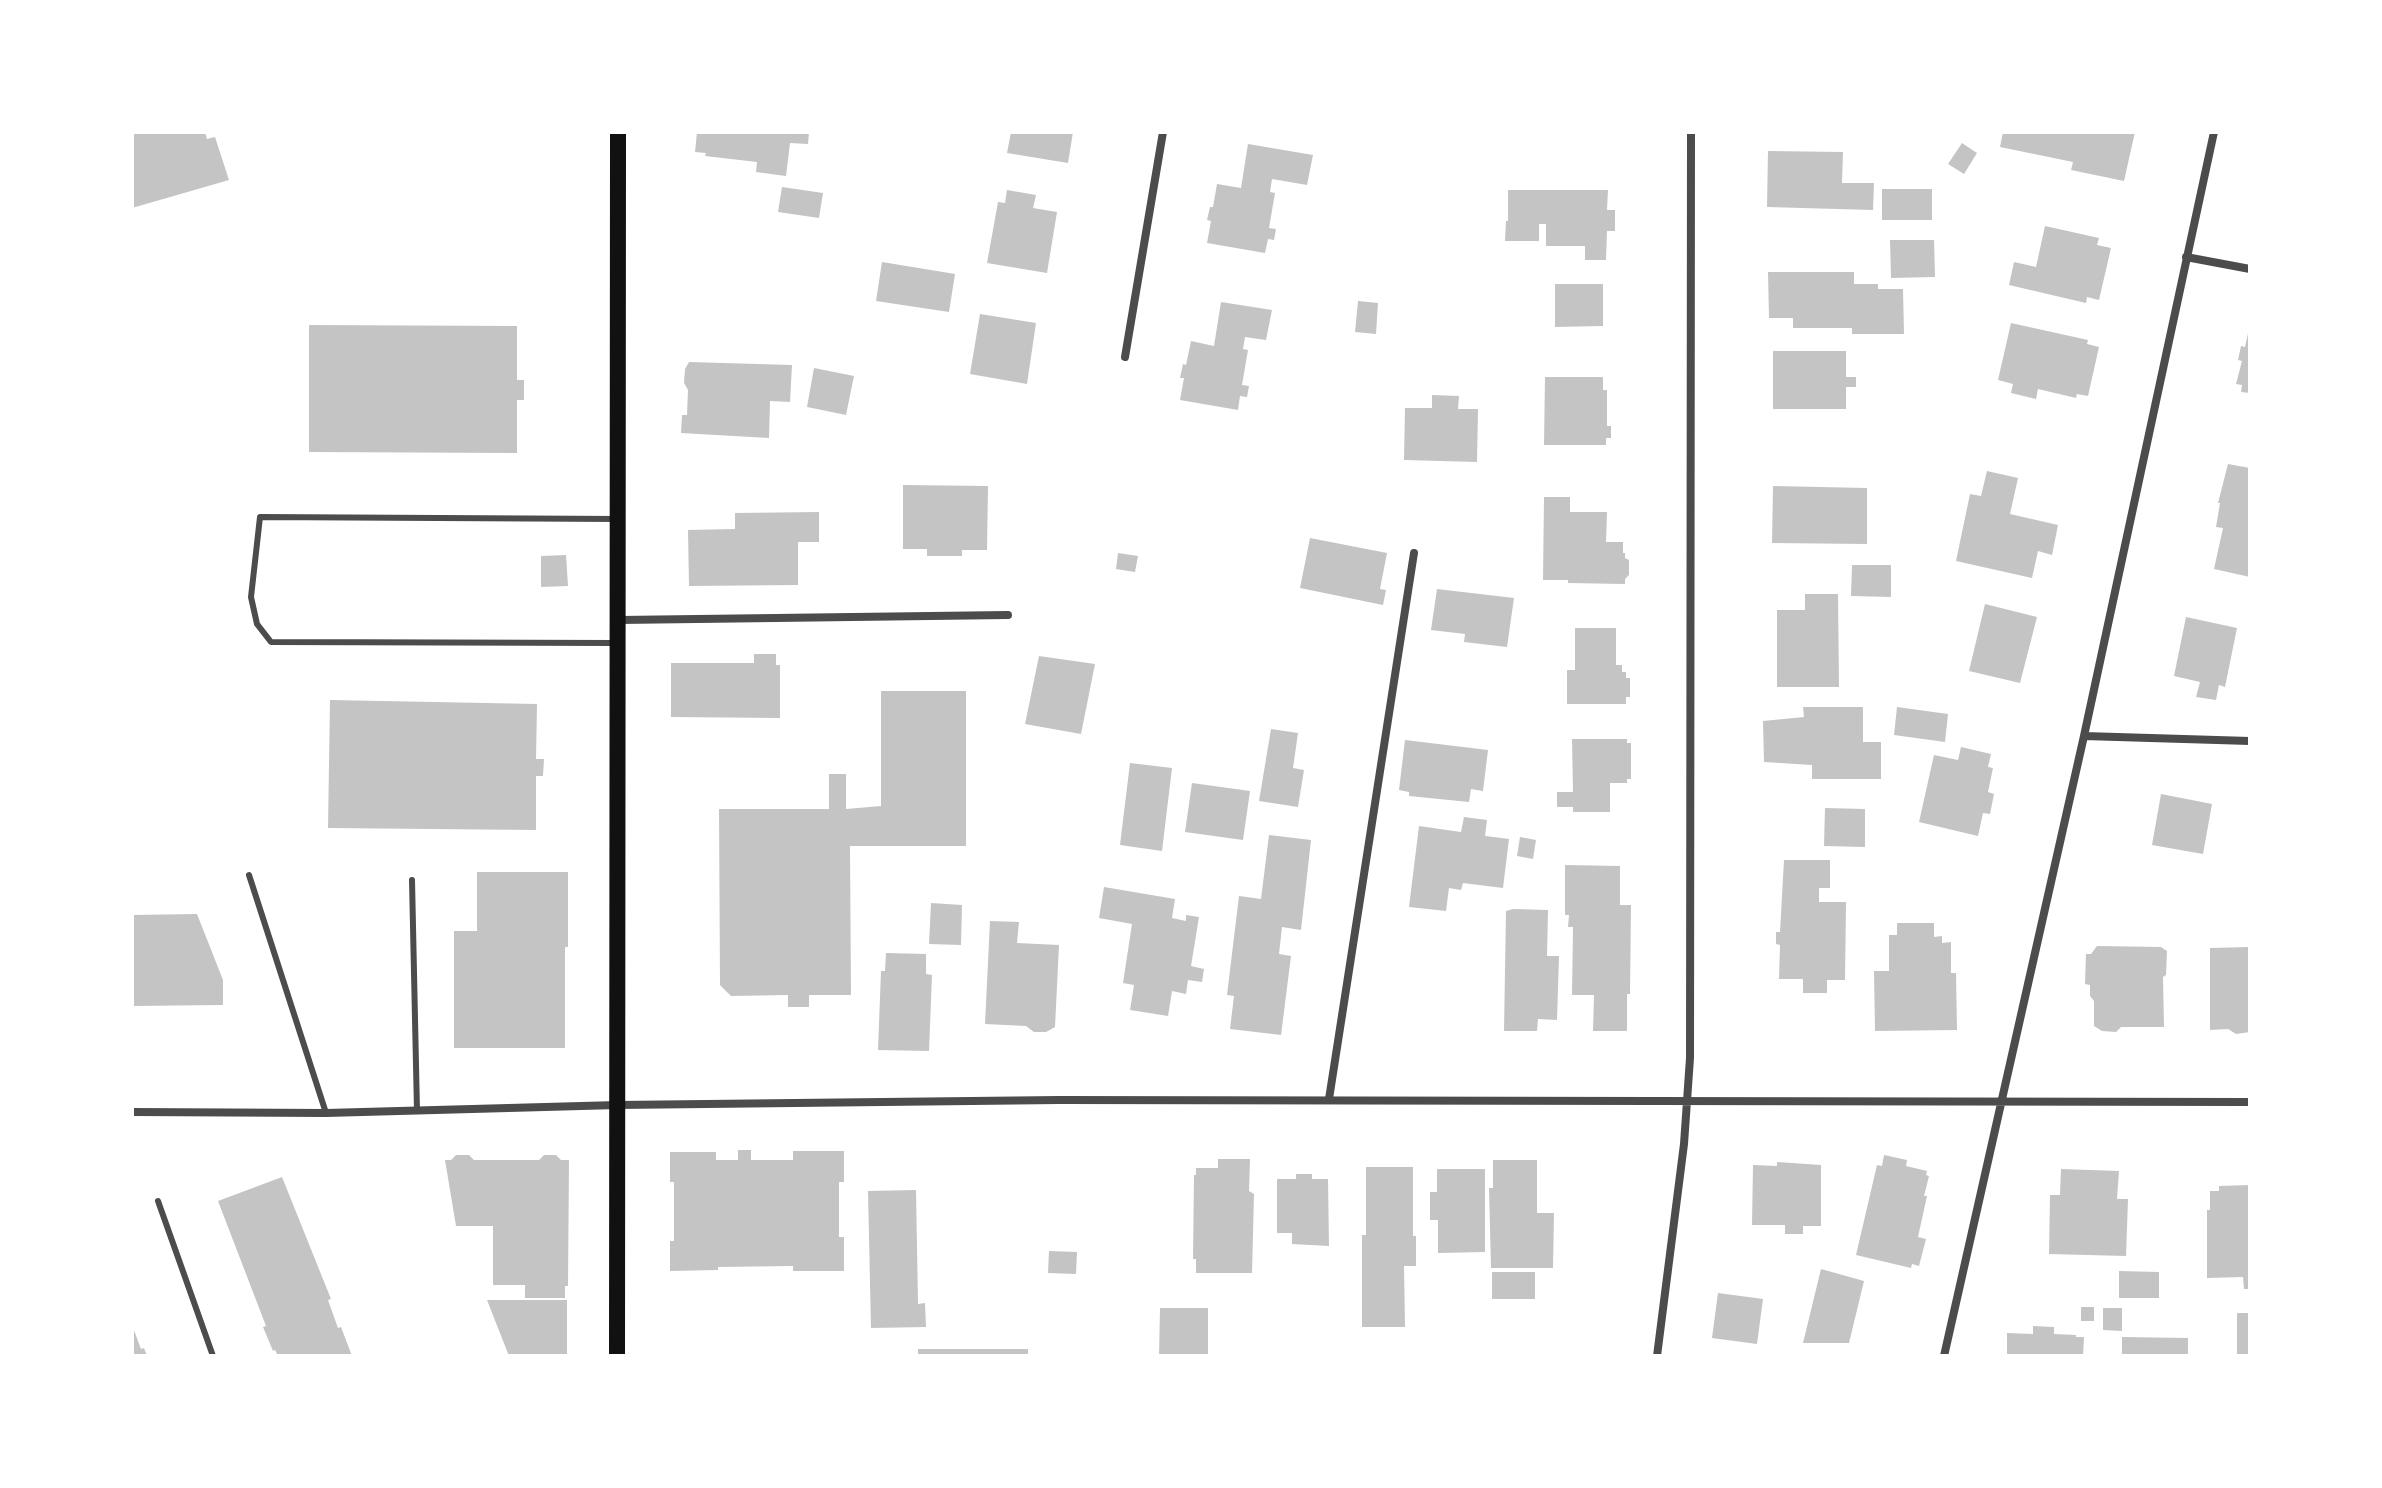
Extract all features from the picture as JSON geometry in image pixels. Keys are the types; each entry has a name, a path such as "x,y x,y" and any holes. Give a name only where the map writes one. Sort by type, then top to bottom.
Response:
{"main road":[{"path":"617,1356 618,132"}],"street":[{"path":"1125,357 1163,132"},
{"path":"1657,1356 1688,1100 1690,1042 1691,132"},
{"path":"1944,1356 2084,736 2214,132"},
{"path":"2186,257 2250,269"},
{"path":"1329,1099 1414,553"},
{"path":"619,620 1008,615"},
{"path":"2084,736 2250,741"},
{"path":"132,1112 326,1113 618,1105 1329,1099 2250,1102"}],"lane":[{"path":"619,519 260,517 251,597 257,624 271,642 619,643"},
{"path":"249,875 326,1113"},
{"path":"412,880 417,1111"},
{"path":"158,1201 213,1356"}],"building":[{"path":"132,132 205,132 207,139 215,137 229,180 132,208"},
{"path":"697,132 809,132 808,144 790,143 786,176 756,172 757,162 695,152"},
{"path":"1011,132 1073,132 1068,163 1007,153"},
{"path":"2003,132 2135,132 2124,181 2071,170 2073,162 2000,147"},
{"path":"1962,143 1977,153 1964,174 1948,164"},
{"path":"1248,144 1313,155 1307,185 1272,179 1270,192 1275,193 1269,228 1276,229 1274,240 1268,239 1265,253 1207,243 1211,221 1207,220 1217,184 1241,188"},
{"path":"1768,151 1843,152 1842,183 1874,183 1873,210 1767,207"},
{"path":"782,187 823,193 819,218 778,212"},
{"path":"1882,189 1932,189 1932,220 1882,220"},
{"path":"1007,190 1036,195 1033,208 1057,212 1047,273 987,263 998,202 1005,203"},
{"path":"1508,190 1608,190 1607,210 1615,210 1615,231 1607,231 1606,260 1585,260 1585,246 1546,246 1546,224 1539,224 1539,241 1505,241"},
{"path":"2045,226 2099,238 2097,245 2111,248 2099,300 2087,297 2086,303 2009,285 2014,262 2036,267"},
{"path":"1890,240 1934,240 1935,277 1891,278"},
{"path":"882,262 955,274 949,312 876,301"},
{"path":"1768,272 1854,272 1854,284 1878,284 1878,289 1903,289 1904,334 1852,334 1852,328 1793,328 1793,318 1769,318"},
{"path":"1555,284 1603,284 1603,326 1555,327"},
{"path":"1358,301 1378,303 1376,334 1355,332"},
{"path":"1221,302 1272,310 1266,340 1245,337 1243,349 1248,350 1242,385 1249,386 1247,397 1240,396 1238,410 1180,400 1184,378 1180,378 1191,341 1214,346"},
{"path":"980,314 1036,323 1027,384 970,374"},
{"path":"2011,323 2088,340 2087,344 2099,347 2088,396 2077,394 2076,398 2038,389 2036,399 2011,393 2013,384 1998,380"},
{"path":"309,325 517,326 517,380 524,380 524,400 517,400 517,453 309,452"},
{"path":"2249,329 2250,393 2241,392 2242,385 2236,384 2242,361 2238,360 2241,346 2245,347"},
{"path":"1773,351 1846,351 1846,377 1856,377 1856,387 1846,387 1846,409 1773,409"},
{"path":"689,362 792,365 790,402 770,401 769,438 681,433 682,415 687,415 688,390 684,383"},
{"path":"814,368 854,376 846,415 807,407"},
{"path":"1545,377 1603,377 1603,390 1607,390 1607,426 1611,426 1611,438 1606,438 1606,445 1544,445"},
{"path":"1432,395 1459,396 1458,409 1478,409 1477,462 1404,460 1405,408 1432,408"},
{"path":"2228,464 2250,468 2250,577 2214,569 2223,528 2216,527 2218,503"},
{"path":"1987,471 2018,478 2010,514 2058,525 2052,555 2038,551 2032,578 1956,561 1970,494 1981,496"},
{"path":"903,485 988,486 987,550 962,550 962,556 927,556 927,549 903,549"},
{"path":"1773,486 1867,488 1867,544 1772,543"},
{"path":"1544,497 1570,497 1570,512 1607,512 1606,542 1623,542 1623,553 1629,560 1629,575 1625,584 1543,580"},
{"path":"819,512 819,542 798,542 798,585 689,586 688,530 735,529 735,513"},
{"path":"1310,538 1387,553 1380,589 1386,590 1383,605 1300,588"},
{"path":"1118,553 1138,556 1135,572 1116,569"},
{"path":"566,555 568,586 541,587 541,556"},
{"path":"1852,565 1891,565 1891,597 1851,596"},
{"path":"1437,589 1514,598 1507,647 1464,642 1465,634 1431,630"},
{"path":"1805,594 1838,594 1839,687 1777,687 1777,610 1805,610"},
{"path":"1985,604 2037,617 2020,683 1969,671"},
{"path":"2186,617 2237,628 2225,687 2219,685 2216,700 2196,697 2200,682 2174,676"},
{"path":"1575,628 1616,628 1616,665 1622,665 1622,672 1630,678 1630,697 1626,697 1626,704 1567,704 1567,670 1575,670"},
{"path":"754,654 776,654 776,665 780,665 780,718 671,717 671,663 754,663"},
{"path":"1039,656 1095,664 1081,734 1025,724"},
{"path":"881,691 966,691 966,846 850,846 851,995 809,995 809,1007 788,1007 788,995 731,996 720,985 719,809 829,809 829,774 846,774 846,809 881,806"},
{"path":"330,700 537,704 536,759 544,759 543,776 536,776 536,830 328,828"},
{"path":"1803,707 1863,707 1863,742 1881,742 1881,779 1812,779 1812,765 1764,762 1763,721 1804,717"},
{"path":"1897,707 1948,714 1945,742 1894,735"},
{"path":"1271,729 1298,733 1293,768 1304,770 1298,807 1259,801"},
{"path":"1572,739 1627,739 1627,743 1631,743 1631,779 1627,779 1627,783 1610,783 1610,812 1573,812 1573,807 1557,807 1557,792 1573,792"},
{"path":"1405,740 1488,750 1483,791 1471,789 1469,802 1409,796 1409,792 1399,790"},
{"path":"1961,747 1991,754 1988,767 1993,768 1988,792 1994,794 1990,814 1983,813 1978,836 1919,822 1934,755 1958,760"},
{"path":"1130,763 1172,768 1162,851 1120,845"},
{"path":"1192,783 1250,791 1243,840 1185,832"},
{"path":"2161,794 2212,804 2203,854 2152,845"},
{"path":"1825,808 1865,809 1865,847 1824,846"},
{"path":"1464,817 1487,820 1485,836 1509,839 1503,888 1463,883 1461,890 1449,888 1446,911 1409,907 1419,826 1461,832"},
{"path":"1269,835 1311,840 1301,930 1282,927 1279,954 1291,956 1281,1035 1230,1029 1234,996 1227,995 1239,896 1261,899"},
{"path":"1520,837 1536,840 1533,859 1517,856"},
{"path":"1784,860 1830,860 1830,888 1819,888 1819,902 1846,902 1845,980 1827,980 1827,993 1803,993 1803,979 1779,979 1780,945 1776,944 1776,932 1780,932"},
{"path":"1565,865 1620,866 1620,905 1631,905 1627,1031 1593,1031 1594,995 1572,995 1573,927 1568,927 1569,915 1565,915"},
{"path":"477,872 568,872 565,1048 454,1048 454,931 477,931"},
{"path":"1104,887 1175,899 1172,918 1186,921 1186,915 1199,917 1191,966 1204,969 1202,982 1188,980 1186,994 1172,991 1168,1016 1130,1010 1134,985 1123,983 1132,924 1099,918"},
{"path":"931,903 962,905 961,945 929,944"},
{"path":"1548,910 1547,956 1559,956 1557,1020 1538,1019 1537,1031 1504,1031 1506,911"},
{"path":"197,914 223,980 223,1005 132,1006 132,915"},
{"path":"990,921 1019,922 1017,943 1059,945 1055,1027 1046,1032 1034,1032 1026,1026 985,1024"},
{"path":"1897,923 1934,923 1934,937 1942,936 1942,943 1951,942 1951,973 1956,973 1957,1030 1875,1031 1874,971 1889,971 1889,935 1897,935"},
{"path":"2097,946 2161,947 2167,951 2166,975 2163,977 2164,1027 2121,1027 2116,1032 2102,1031 2094,1026 2094,1001 2090,996 2090,985 2085,984 2086,954 2091,954"},
{"path":"2250,947 2250,1032 2236,1034 2228,1029 2210,1030 2210,948"},
{"path":"886,953 926,954 926,974 932,975 929,1051 878,1050 881,971 885,971"},
{"path":"738,1150 751,1150 751,1160 793,1160 793,1151 844,1151 844,1182 839,1182 839,1237 844,1237 844,1271 793,1271 793,1266 670,1271 670,1241 674,1241 674,1182 670,1182 670,1152 716,1152 716,1160 738,1160"},
{"path":"456,1155 469,1155 474,1160 539,1160 544,1155 556,1155 561,1160 569,1160 568,1286 565,1286 565,1298 525,1298 525,1285 493,1285 493,1226 456,1226 445,1160 451,1160"},
{"path":"1884,1155 1907,1160 1906,1166 1927,1171 1926,1175 1929,1176 1918,1237 1926,1239 1919,1266 1912,1264 1911,1268 1856,1255 1877,1165 1882,1166"},
{"path":"1218,1159 1250,1159 1249,1191 1254,1194 1252,1273 1196,1273 1196,1259 1193,1259 1194,1175 1196,1168 1218,1168"},
{"path":"1493,1160 1537,1160 1537,1213 1554,1213 1553,1268 1491,1268 1489,1188 1493,1188"},
{"path":"1777,1162 1821,1165 1821,1226 1803,1226 1803,1234 1785,1234 1785,1225 1752,1225 1753,1165 1777,1166"},
{"path":"1366,1167 1413,1167 1416,1266 1404,1266 1405,1327 1362,1327"},
{"path":"1437,1169 1485,1169 1485,1252 1438,1253 1438,1220 1430,1220 1430,1192 1437,1192"},
{"path":"2061,1169 2119,1171 2117,1199 2128,1199 2126,1256 2049,1254 2050,1195 2060,1195"},
{"path":"1296,1174 1312,1174 1312,1179 1328,1179 1329,1246 1292,1244 1292,1233 1277,1233 1277,1179 1296,1179"},
{"path":"282,1177 331,1299 328,1300 338,1328 341,1327 352,1356 278,1356 263,1327 266,1326 218,1201"},
{"path":"2250,1185 2250,1289 2244,1289 2243,1277 2207,1278 2207,1210 2210,1210 2210,1191 2219,1191 2219,1186"},
{"path":"916,1190 918,1304 925,1303 926,1327 871,1328 868,1191"},
{"path":"1049,1251 1077,1252 1076,1274 1048,1273"},
{"path":"1821,1269 1864,1281 1849,1343 1803,1343"},
{"path":"2119,1271 2159,1272 2159,1298 2119,1298"},
{"path":"1492,1272 1535,1272 1535,1299 1492,1299"},
{"path":"1718,1293 1763,1299 1757,1344 1712,1338"},
{"path":"487,1300 567,1300 567,1356 509,1356"},
{"path":"2081,1307 2094,1307 2094,1321 2081,1321"},
{"path":"1160,1308 1208,1308 1208,1356 1159,1356"},
{"path":"2103,1308 2122,1308 2122,1331 2103,1330"},
{"path":"2237,1313 2250,1313 2250,1356 2237,1356"},
{"path":"132,1325 141,1349 144,1348 147,1356 132,1356"},
{"path":"2033,1326 2054,1327 2054,1334 2084,1337 2083,1356 2007,1356 2007,1333 2033,1334"},
{"path":"2122,1337 2188,1338 2188,1356 2122,1356"},
{"path":"918,1349 1028,1349 1028,1356 918,1356"}]}
